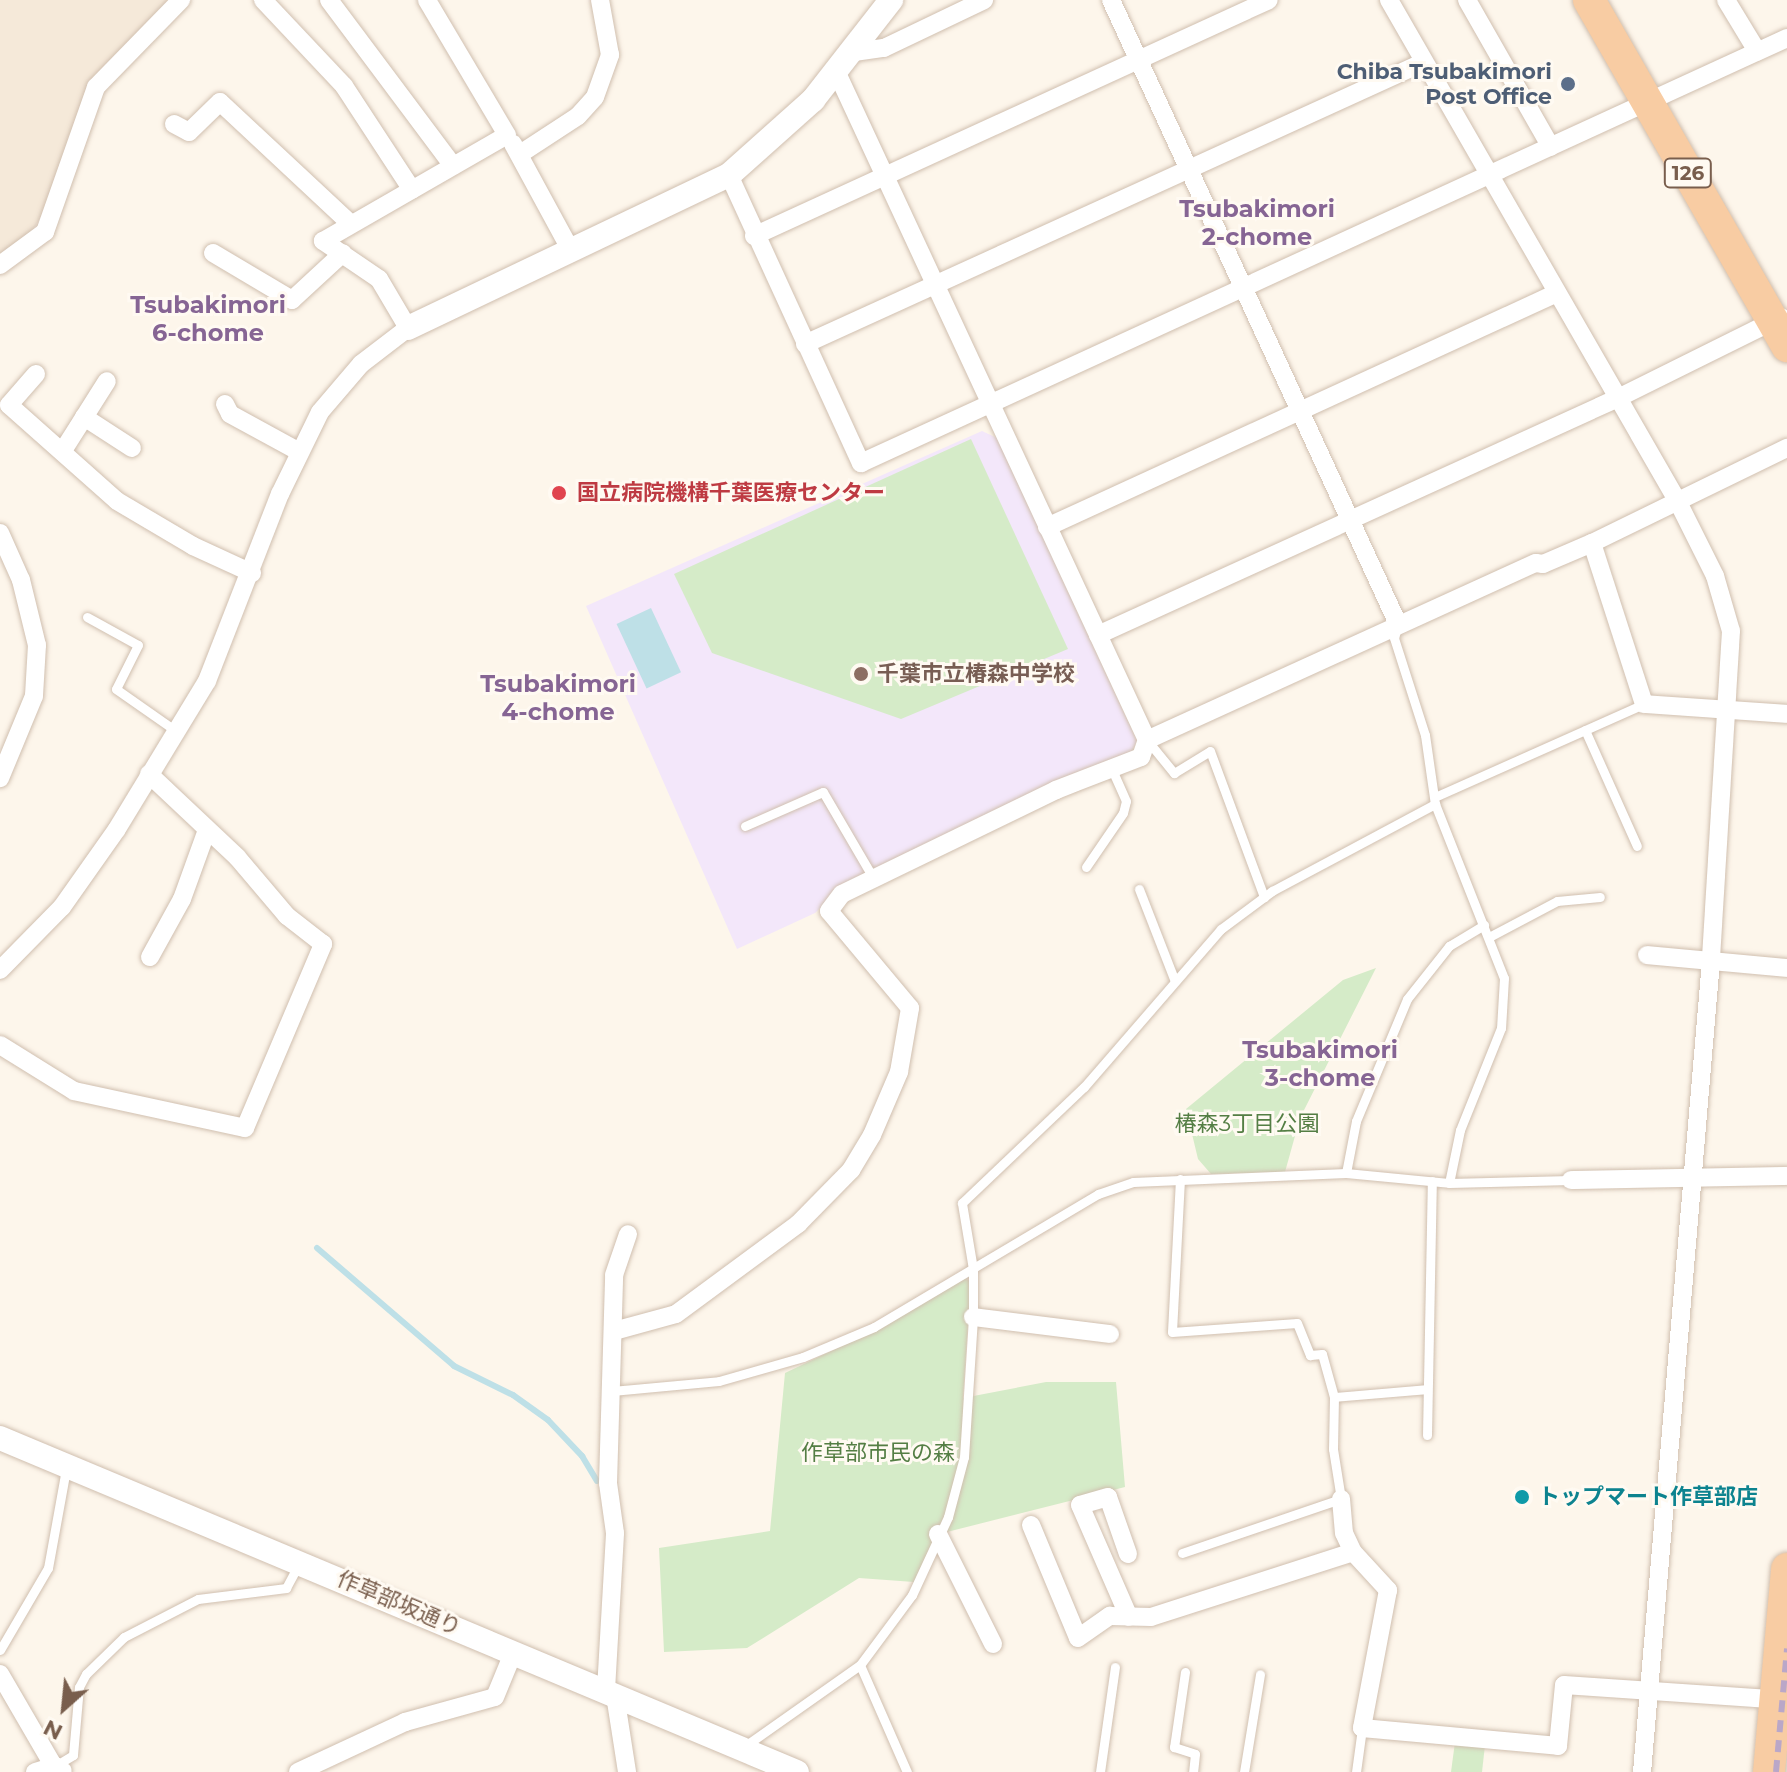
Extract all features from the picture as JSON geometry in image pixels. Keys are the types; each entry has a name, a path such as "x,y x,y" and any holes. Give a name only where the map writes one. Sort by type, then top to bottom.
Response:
{"highway":[{"name":"126","path":"1589,0 1656,96"},
{"name":"126","path":"1610,0 1656,96 1784,322"},
{"path":"1769,1772 1781,1700 1787,1569"}],"street":[{"path":"0,265 45,232 96,87 181,0"},
{"path":"263,0 344,86 412,190"},
{"path":"329,0 453,166"},
{"path":"427,0 520,154 570,249"},
{"path":"520,154 578,116 595,97 610,55 600,0"},
{"path":"0,970 62,907 176,731 228,638 298,451 338,388 408,328 729,175 837,73 891,0"},
{"path":"854,52 884,48 984,0"},
{"path":"1111,0 1398,624"},
{"path":"754,236 1269,0"},
{"path":"1389,0 1678,502 1715,576 1731,631 1711,961 1642,1772"},
{"path":"1467,0 1551,147"},
{"path":"1726,0 1757,51"},
{"path":"729,175 754,236 861,463 1243,291 1491,177 1656,96 1787,38"},
{"path":"805,344 1424,62"},
{"path":"614,1331 676,1314 798,1224 851,1170 872,1135 899,1072 910,1008 829,911 842,894 872,876 1141,757 1147,740 882,176 837,73"},
{"path":"174,124 189,132 220,102 351,224"},
{"path":"408,328 379,279 323,241 507,135"},
{"path":"213,253 292,300 343,253"},
{"path":"1047,527 1557,293"},
{"path":"1098,635 1784,322"},
{"path":"36,374 9,405 64,449 117,501 156,526 252,573"},
{"path":"64,449 107,381"},
{"path":"225,404 230,414 298,451"},
{"path":"84,417 132,448"},
{"path":"1147,740 1398,624 1592,543 1787,448"},
{"path":"0,533 21,580 37,645 34,696 0,778"},
{"path":"1592,543 1644,704 1787,714"},
{"path":"0,1045 74,1091 245,1128 323,944 287,916 207,830 149,774"},
{"path":"150,957 182,899 207,830"},
{"path":"1647,955 1787,968"},
{"path":"1571,1180 1787,1176"},
{"path":"627,1772 610,1692 615,1533 608,1483 614,1275 628,1234"},
{"path":"973,1317 1110,1334"},
{"name":"作草部坂通り","path":"0,1438 797,1772"},
{"path":"1128,1554 1108,1497 1080,1505 1129,1617"},
{"path":"1341,1499 1344,1533 1353,1552 1388,1590 1362,1728 1558,1746 1564,1685 1781,1700"},
{"path":"1031,1525 1078,1638 1110,1616 1151,1617 1353,1552"},
{"path":"938,1534 993,1644"},
{"path":"298,1772 405,1722 495,1697 514,1651"},
{"path":"0,1674 59,1770 35,1772"}],"lane":[{"path":"87,617 138,645 116,689 176,731"},
{"path":"1398,624 1394,638 1425,735 1436,800 1504,978 1501,1028 1460,1130 1449,1183"},
{"path":"741,1748 860,1665 912,1595 938,1534 964,1457 973,1269 962,1203 1084,1087 1174,979 1221,929 1264,897 1436,800 1644,704"},
{"path":"1585,730 1637,846"},
{"path":"1147,740 1174,773 1210,751 1264,897"},
{"path":"1086,867 1123,813 1126,801 1111,768"},
{"path":"745,826 823,792 872,876"},
{"path":"1139,889 1174,979"},
{"path":"1489,937 1557,901 1600,897"},
{"path":"1346,1173 1356,1121 1407,999 1449,946 1484,925"},
{"path":"612,1391 686,1387 775,1367 874,1327 1098,1194 1133,1182 1346,1173 1449,1183 1571,1180"},
{"path":"1180,1179 1172,1332 1297,1323 1310,1355 1322,1354 1334,1397 1333,1449 1341,1499 1182,1553"},
{"path":"1427,1435 1432,1181"},
{"path":"1334,1397 1427,1389"},
{"path":"0,1650 48,1568 67,1465"},
{"path":"59,1770 73,1755 78,1697 86,1674 124,1637 198,1599 286,1588 300,1562"},
{"path":"860,1665 907,1772"},
{"path":"1100,1772 1115,1667"},
{"path":"1185,1672 1174,1747 1195,1754 1193,1772"},
{"path":"1244,1772 1260,1674"},
{"path":"1356,1772 1362,1728"}],"shaded area":[{"path":"0,0 171,0 88,82 49,203 28,238 0,257"},
{"name":"千葉市立椿森中学校","path":"982,431 997,438 1137,741 1132,751 843,886 815,913 737,949 586,606"}],"green space":[{"path":"971,439 1068,649 901,719 712,653 674,574"},
{"name":"椿森3丁目公園","path":"1376,968 1300,1118 1285,1172 1211,1174 1198,1159 1186,1109 1343,980"},
{"name":"作草部市民の森","path":"963,1278 971,1281 963,1398 1046,1382 1116,1382 1125,1487 939,1534 914,1582 859,1578 747,1648 664,1652 659,1548 770,1531 785,1373 871,1332"},
{"path":"1455,1742 1485,1745 1482,1772 1451,1772"}],"water":[{"path":"651,608 681,672 647,688 617,624"}],"waterway":[{"path":"317,1248 454,1366 513,1395 548,1420 582,1456 597,1481"}],"railway":[{"path":"1776,1772 1787,1648"}],"place":[{"name":"Chiba Tsubakimori Post Office","path":"1568,84"},
{"name":"国立病院機構千葉医療センター","path":"559,493"},
{"name":"千葉市立椿森中学校","path":"861,674"},
{"name":"トップマート作草部店","path":"1522,1497"}],"district":[{"name":"Tsubakimori 2-chome","path":"1257,223"},
{"name":"Tsubakimori 6-chome","path":"208,319"},
{"name":"Tsubakimori 4-chome","path":"558,698"},
{"name":"Tsubakimori 3-chome","path":"1320,1064"}]}
